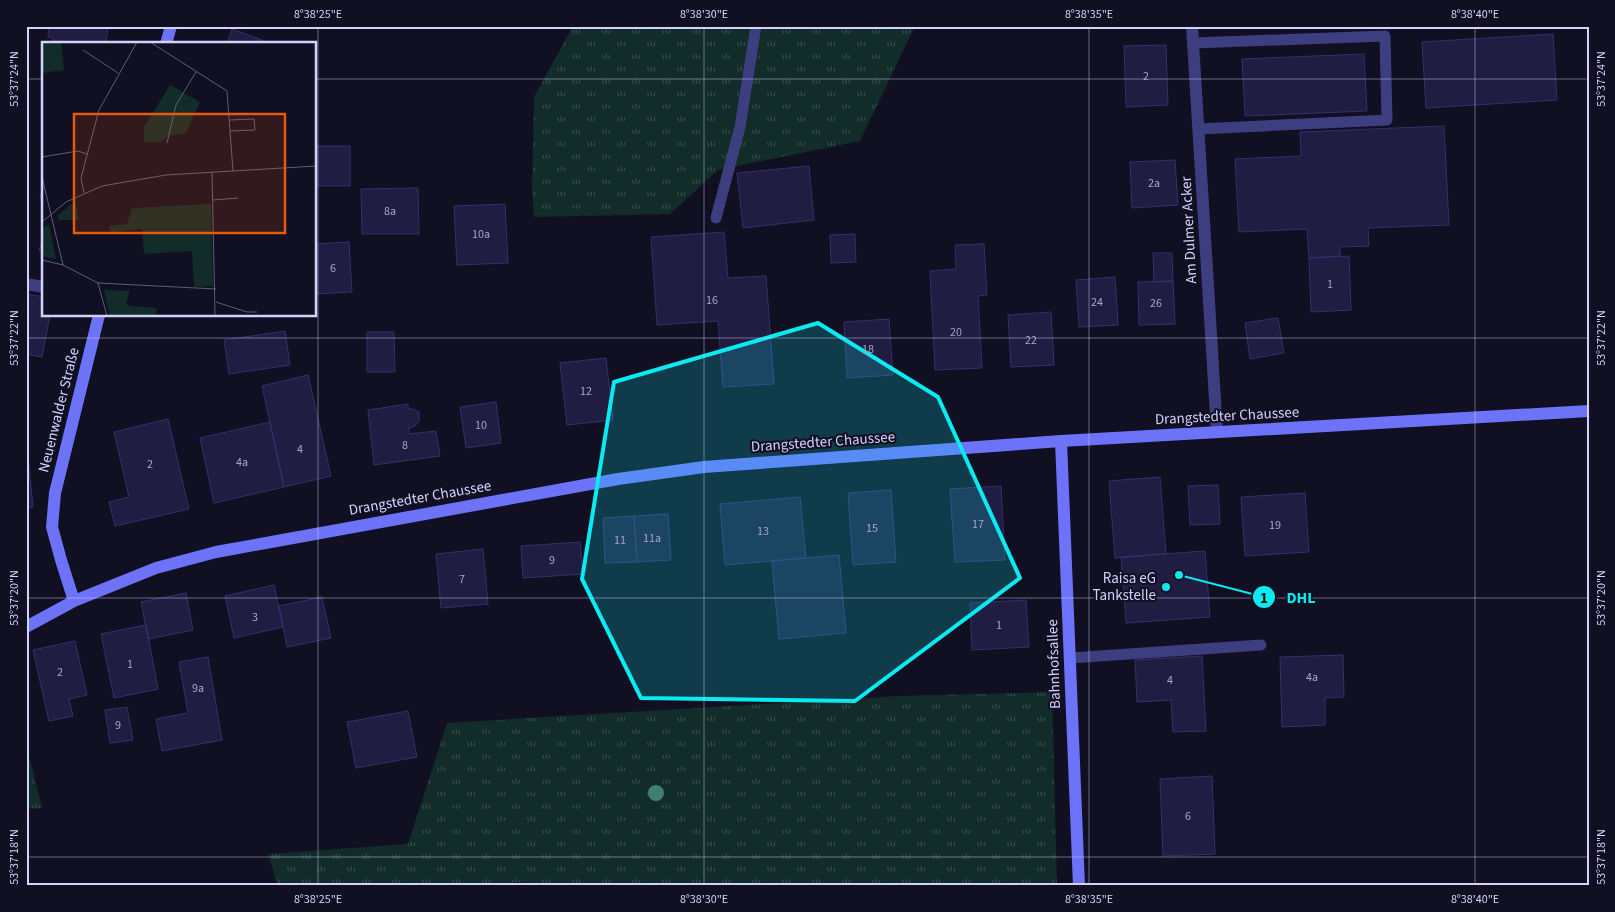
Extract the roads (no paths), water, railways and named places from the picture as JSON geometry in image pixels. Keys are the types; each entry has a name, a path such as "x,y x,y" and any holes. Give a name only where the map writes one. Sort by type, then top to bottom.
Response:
{"main road":[{"path":"167,42 171,26"},
{"name":"Neuenwalder Straße","path":"74,601 60,560 52,527 55,493 99,316"},
{"name":"Drangstedter Chaussee","path":"26,627 74,601 156,568 216,552 618,479 704,467 1061,441 1589,411"},
{"name":"Bahnhofsallee","path":"1061,441 1080,886"}],"street":[{"name":"Am Dulmer Acker","path":"1192,26 1217,432"},
{"path":"26,284 42,287"}],"lane":[{"path":"716,218 740,127 756,26"},
{"path":"1193,43 1384,36 1387,120 1199,129"},
{"path":"1070,658 1261,645"}],"place":[{"name":"DHL","path":"1179,575"},
{"name":"Raisa eG Tankstelle","path":"1166,587"}]}
